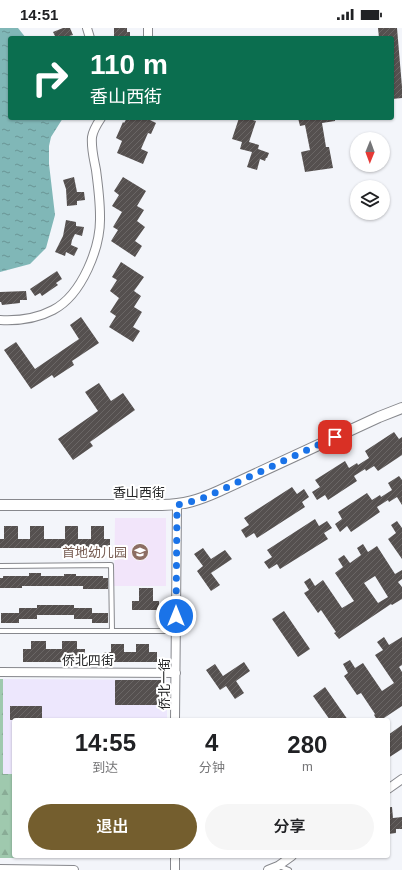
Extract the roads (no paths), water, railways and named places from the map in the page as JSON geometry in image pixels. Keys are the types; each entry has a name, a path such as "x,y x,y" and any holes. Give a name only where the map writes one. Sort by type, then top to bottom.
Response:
{"street":[{"path":"0,320 11,321 29,319 54,310 66,301 82,280 92,262 98,240 100,217 99,192 92,150 92,136 96,124 99,120"},
{"name":"香山西街","path":"0,505 177,505 219,492 379,417 402,408"},
{"name":"侨北一街","path":"175,718 177,505"},
{"name":"侨北四街","path":"0,672 176,673"},
{"path":"390,788 402,779"},
{"path":"175,858 175,870"},
{"path":"268,870 278,866 289,858"},
{"path":"0,869 74,870"}],"lane":[{"path":"0,566 111,566 112,631"},
{"path":"0,631 176,631"},
{"path":"278,866 289,870"}],"water":[{"path":"0,28 18,28 24,36 8,36 8,120 62,120 51,137 49,146 49,164 55,215 46,248 30,264 0,272"}],"place":[{"name":"首地幼儿园","path":"140,552"}]}
